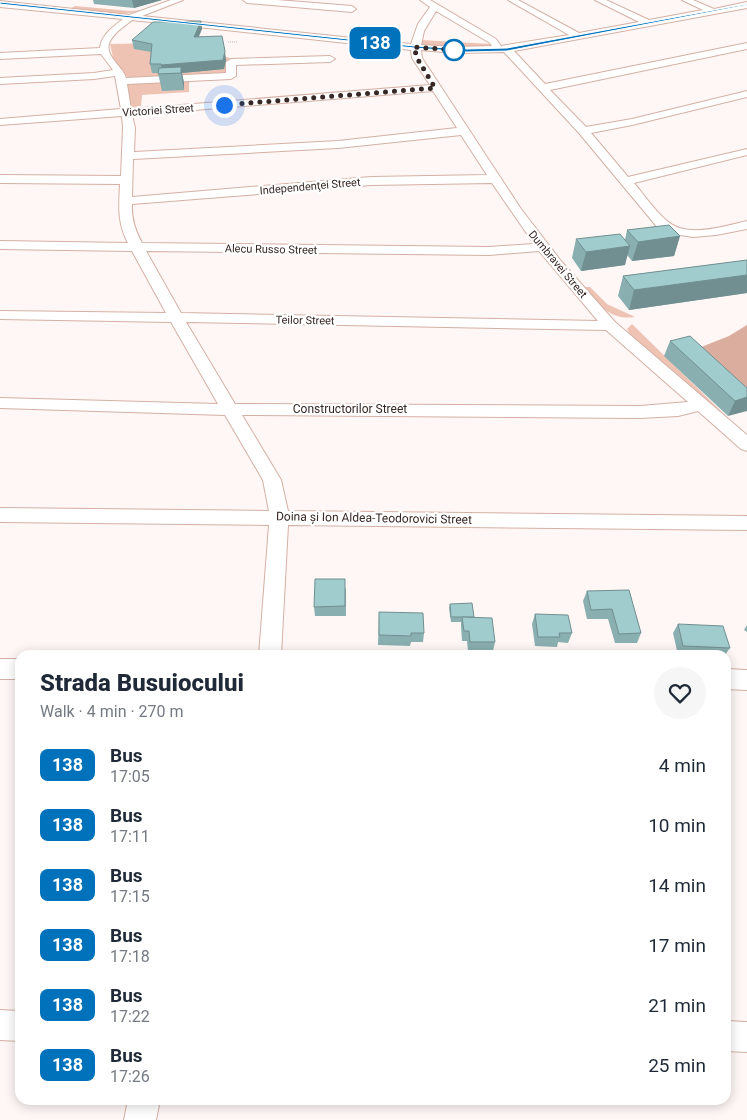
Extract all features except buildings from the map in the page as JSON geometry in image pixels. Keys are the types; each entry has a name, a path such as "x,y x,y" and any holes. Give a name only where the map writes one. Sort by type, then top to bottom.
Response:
{"street":[{"path":"178,0 131,17 112,32 104,43 104,51 120,77 129,128 124,214 129,232 176,318 272,480 277,497 279,517 270,650"},
{"path":"246,0 272,5 349,12 357,0"},
{"path":"424,0 493,41 543,88 583,131 663,225 670,230 684,233 747,225"},
{"path":"512,0 580,37"},
{"path":"599,0 648,23"},
{"path":"686,0 712,12"},
{"path":"0,4 454,50 502,50 747,5"},
{"path":"414,47 422,22 434,6"},
{"path":"332,38 338,29"},
{"path":"543,88 747,46"},
{"name":"Dumbravei Street","path":"414,47 417,58 435,88 494,180 542,247 610,325 747,445"},
{"path":"0,56 104,51"},
{"path":"0,80 94,76 231,76 231,62 330,59"},
{"name":"Victoriei Street","path":"0,122 435,88"},
{"path":"583,131 747,94"},
{"path":"128,156 321,145 430,136 463,131"},
{"path":"626,181 747,152"},
{"path":"0,179 127,180"},
{"name":"Independenţei Street","path":"125,201 371,181 494,180"},
{"name":"Alecu Russo Street","path":"0,245 489,251 542,247"},
{"name":"Teilor Street","path":"0,315 610,325"},
{"name":"Constructorilor Street","path":"0,403 82,407 640,412 678,410 700,405"},
{"name":"Doina și Ion Aldea-Teodorovici Street","path":"0,515 747,523"},
{"path":"0,669 15,669"},
{"path":"731,679 747,680"},
{"path":"0,1025 15,1026"},
{"path":"731,1036 747,1037"},
{"path":"140,1120 143,1105"}],"shaded area":[{"path":"75,6 130,11 144,10 124,14 70,9"},
{"path":"421,40 491,44 493,48 460,49 417,45"},
{"path":"206,42 206,51 237,60 227,60 228,75 130,80 114,62 110,44"},
{"path":"189,80 189,92 142,95 141,107 129,108 126,84"},
{"path":"582,287 590,287 607,304 635,317 626,318 611,314 599,305"},
{"path":"632,324 727,417 722,418 632,338 627,329"},
{"path":"747,325 747,405 691,351 729,336"}],"bus line":[{"name":"138","path":"0,4 414,47 467,50 507,49 747,5"}],"route":[{"path":"224,105 435,88 417,58 414,47 454,50"}]}
